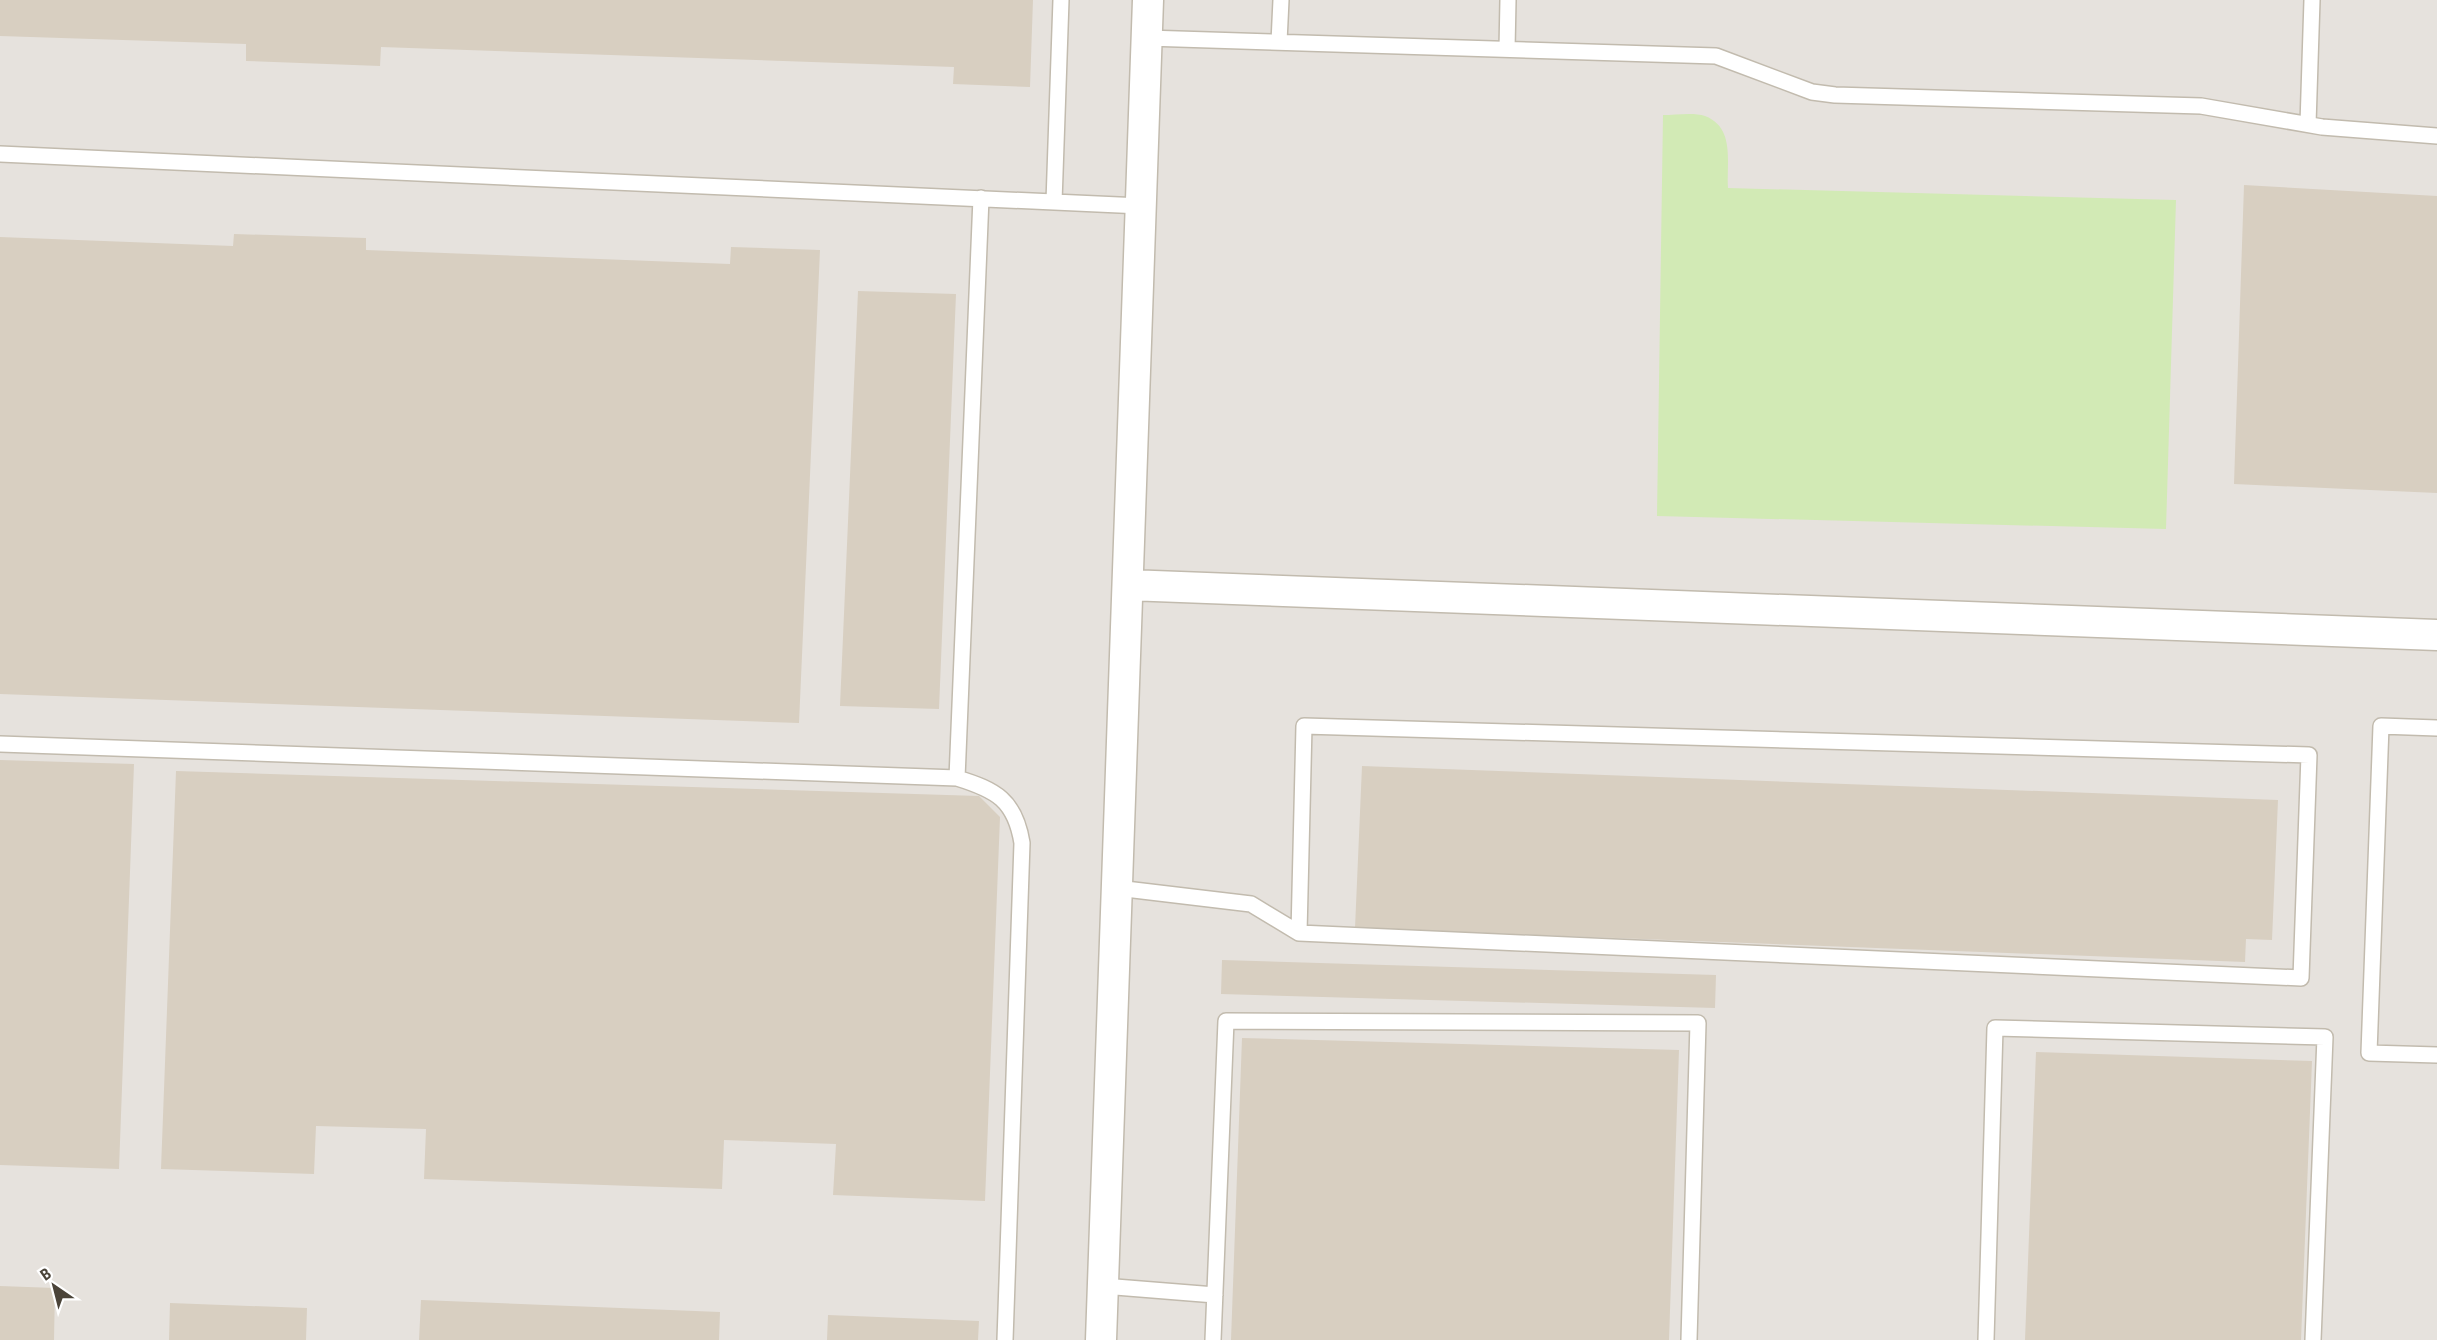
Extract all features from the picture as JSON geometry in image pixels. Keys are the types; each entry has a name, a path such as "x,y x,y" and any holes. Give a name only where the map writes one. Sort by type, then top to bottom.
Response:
{"street":[{"path":"1101,1340 1148,0"},
{"path":"1128,585 2437,635"}],"lane":[{"path":"1054,202 1061,0"},
{"path":"1279,42 1281,0"},
{"path":"1507,49 1508,0"},
{"path":"2308,124 2312,0"},
{"path":"1147,38 1716,56 1812,92 1835,95 2201,106 2369,132 2437,136"},
{"path":"0,154 1141,206"},
{"path":"957,778 981,198"},
{"path":"1117,888 1251,904 1299,933 2301,978 2310,755 1304,726 1299,933"},
{"path":"2437,728 2380,726 2369,1053 2437,1055"},
{"path":"0,744 957,778 985,787 1004,799 1014,815 1022,843 1005,1340"},
{"path":"1214,1340 1226,1021 1698,1023 1689,1340"},
{"path":"1986,1340 1995,1028 2325,1037 2313,1340"},
{"path":"1103,1286 1215,1295"}],"shaded area":[{"path":"0,0 2437,0 2437,1340 0,1340"}],"green space":[{"path":"1663,115 1701,115 1715,122 1721,129 1727,148 1728,188 2176,200 2166,529 1657,516"}],"building":[{"path":"0,0 1033,0 1030,87 953,84 954,67 381,47 380,66 246,61 246,44 0,36"},
{"path":"2244,185 2437,196 2437,493 2234,484"},
{"path":"234,234 366,238 366,250 730,264 731,247 820,250 799,723 0,694 0,237 233,246"},
{"path":"858,291 956,294 939,709 840,706"},
{"path":"0,760 134,764 119,1169 0,1165"},
{"path":"1362,766 2278,800 2272,940 2246,939 2245,962 1355,928"},
{"path":"176,771 979,796 1000,817 985,1201 833,1195 836,1144 724,1140 722,1189 424,1179 426,1129 316,1126 314,1174 161,1169"},
{"path":"1222,960 1716,975 1715,1008 1221,994"},
{"path":"1242,1038 1679,1050 1669,1340 1231,1340"},
{"path":"2036,1052 2312,1061 2301,1340 2025,1340"},
{"path":"0,1286 55,1288 54,1340 0,1340"},
{"path":"421,1300 720,1312 719,1340 419,1340"},
{"path":"170,1303 307,1308 306,1340 169,1340"},
{"path":"828,1315 979,1321 978,1340 827,1340"}]}
